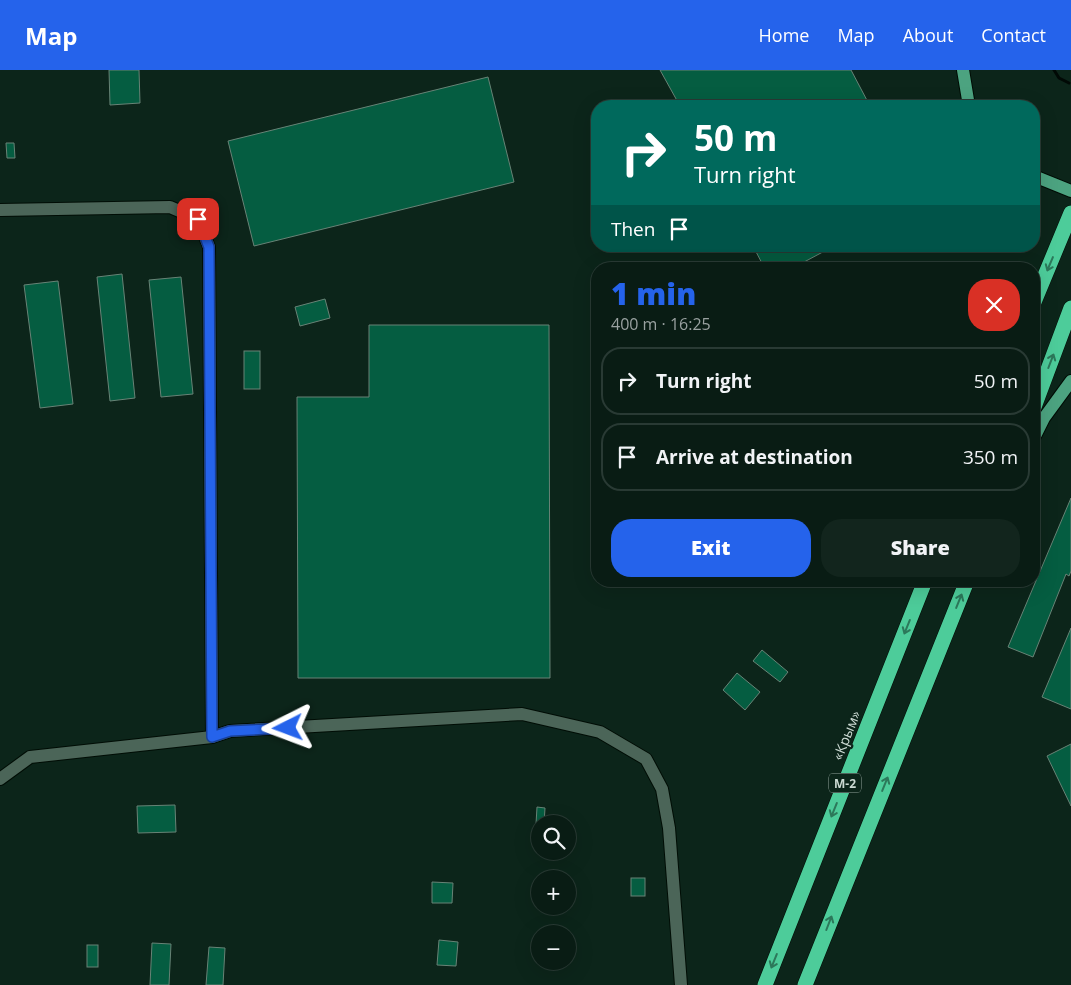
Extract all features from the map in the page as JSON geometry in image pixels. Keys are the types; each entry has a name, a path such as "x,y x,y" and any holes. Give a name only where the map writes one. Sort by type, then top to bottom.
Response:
{"highway":[{"path":"1040,288 1069,219"},
{"path":"1040,391 1071,308"},
{"name":"«Крым»","path":"765,985 923,587"},
{"name":"М-2","path":"805,985 965,587"}],"main road":[{"path":"963,70 968,100"},
{"path":"1040,178 1071,191"},
{"path":"1040,426 1071,381"}],"street":[{"path":"0,210 170,207 198,219 209,247 212,737"},
{"path":"0,779 30,757 212,737 230,731 522,714 600,732 646,759 662,789 669,828 682,985"}],"building":[{"path":"109,70 139,70 140,103 110,105"},
{"path":"660,70 851,70 867,100 677,100"},
{"path":"488,77 514,182 254,246 228,141"},
{"path":"6,143 14,143 15,158 7,158"},
{"path":"756,252 823,252 804,262 761,262"},
{"path":"122,274 135,398 110,401 97,277"},
{"path":"181,277 193,394 161,397 149,280"},
{"path":"58,281 73,404 40,408 24,285"},
{"path":"325,299 330,318 300,326 295,307"},
{"path":"369,325 549,325 550,678 298,678 297,397 369,397"},
{"path":"244,351 260,351 260,389 244,389"},
{"path":"1071,498 1071,571 1069,576 1066,574 1033,657 1008,647 1033,587 1040,587 1040,571"},
{"path":"1071,628 1071,709 1042,697"},
{"path":"762,650 788,672 780,682 753,661"},
{"path":"737,673 760,692 745,710 723,690"},
{"path":"1071,744 1071,806 1047,756"},
{"path":"175,805 176,832 138,833 137,806"},
{"path":"537,807 545,808 545,815 537,815"},
{"path":"631,878 645,878 645,896 631,896"},
{"path":"432,882 453,883 452,903 432,903"},
{"path":"439,940 458,942 456,966 437,965"},
{"path":"152,943 171,944 169,985 150,985"},
{"path":"87,945 98,945 98,967 87,967"},
{"path":"209,947 225,948 223,985 206,985"}],"waterway":[{"path":"1054,70 1059,78 1069,83"}],"route":[{"path":"198,219 209,247 212,737 230,731 288,728"}]}
